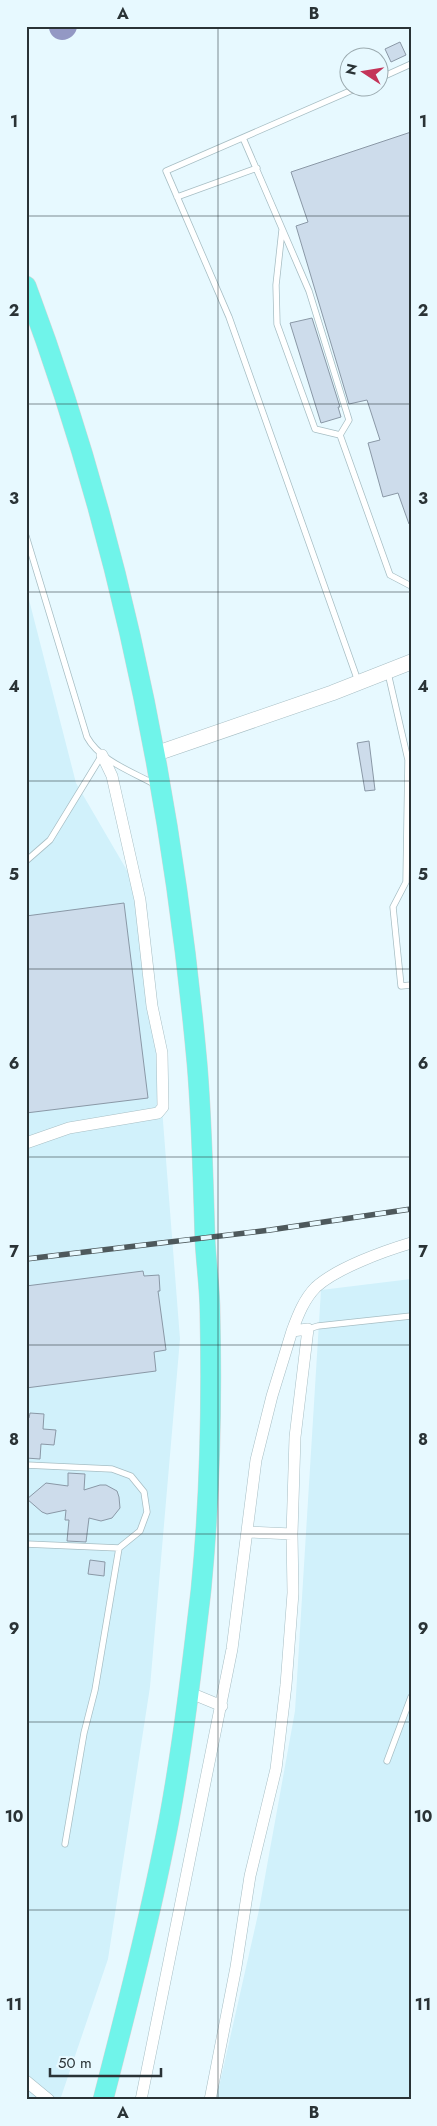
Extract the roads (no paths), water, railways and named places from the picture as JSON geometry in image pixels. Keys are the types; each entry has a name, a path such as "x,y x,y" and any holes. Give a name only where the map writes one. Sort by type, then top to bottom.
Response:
{"highway":[{"path":"26,286 79,440 133,650 160,787 183,931 197,1064 202,1141 205,1246 210,1310 208,1493 201,1587 188,1692 169,1817 129,1999 103,2100"}],"street":[{"path":"154,754 359,683 411,662"},
{"path":"26,1143 68,1128 158,1113 163,1107 162,1053 152,1006 140,900 112,776 102,755"},
{"path":"141,2100 222,1706 232,1649 256,1460 272,1396 292,1331 302,1305 315,1288 330,1276 390,1249 411,1243"},
{"path":"210,2100 236,1967 250,1876 276,1769 286,1685 293,1593 292,1534 295,1437 308,1329 292,1331"},
{"path":"248,1532 292,1534"},
{"path":"188,1692 222,1706"},
{"path":"26,2081 49,2100"}],"lane":[{"path":"390,73 411,64"},
{"path":"340,95 166,171 229,317 359,683"},
{"path":"243,138 309,291 349,420 340,435"},
{"path":"177,196 257,168"},
{"path":"282,228 276,286 277,324 315,429 340,435"},
{"path":"340,435 390,574 411,586"},
{"path":"26,536 92,746 102,755 160,787"},
{"path":"387,671 409,760 406,882 393,907 401,986 411,985"},
{"path":"26,861 50,840 102,755"},
{"path":"308,1329 318,1326 411,1316"},
{"path":"26,1465 112,1469 131,1476 144,1492 148,1512 140,1531 119,1548 95,1690 84,1734 65,1844"},
{"path":"26,1544 119,1548"},
{"path":"387,1761 411,1697"}],"railway":[{"path":"26,1259 270,1230 411,1209"}]}
